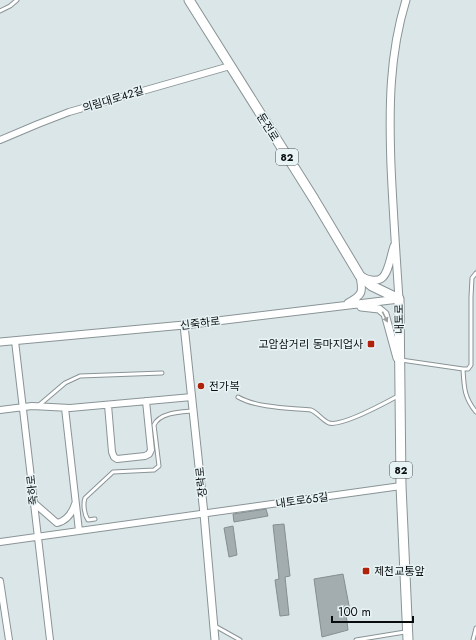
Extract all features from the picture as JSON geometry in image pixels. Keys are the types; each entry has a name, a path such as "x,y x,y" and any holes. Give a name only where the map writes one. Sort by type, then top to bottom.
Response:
{"main road":[{"name":"둔전로","path":"189,0 360,276 372,286 399,299"},
{"name":"내토로","path":"399,299 401,486 408,636"}],"street":[{"name":"내토로","path":"399,299 389,112 390,88 398,31 406,0"},
{"name":"의림대로42길","path":"0,140 69,112 230,66"},
{"path":"360,276 372,282 376,282 383,278 386,273 395,242"},
{"path":"343,306 355,299 361,293 362,286 360,276"},
{"name":"신죽하로","path":"0,342 184,325 399,299"},
{"path":"343,306 375,308 382,310 389,325 400,363"},
{"name":"장락로","path":"184,325 204,514 215,640"},
{"name":"죽하로","path":"15,341 50,640"},
{"path":"0,410 38,406 65,408 192,397"},
{"path":"108,405 112,452 114,457 117,459 146,456 151,450 146,401"},
{"path":"65,408 79,531"},
{"name":"내토로65길","path":"0,542 401,486"},
{"path":"33,502 56,523 63,522 70,514 76,502"},
{"path":"0,581 8,640"}],"lane":[{"path":"0,11 10,6 17,0"},
{"path":"400,363 468,369 471,365 472,278 476,273"},
{"path":"463,369 464,390 466,397 476,412"},
{"path":"38,406 65,383 80,376 162,373"},
{"path":"238,397 249,402 267,406 311,410 329,423 340,423 400,395"},
{"path":"95,520 88,520 86,517 84,503 85,498 113,472 154,470 158,468 154,425 156,421 167,415 193,411"},
{"path":"214,626 240,640"},
{"path":"473,640 476,628"},
{"path":"356,640 408,636"}],"building":[{"path":"266,509 268,516 234,522 233,514"},
{"path":"284,524 290,576 285,577 289,615 280,616 275,580 279,579 273,525"},
{"path":"233,526 237,555 229,557 224,528"},
{"path":"343,574 350,611 346,613 348,630 322,637 314,579"}],"place":[{"name":"고암삼거리 동마지업사","path":"371,344"},
{"name":"전가복","path":"201,386"},
{"name":"제천교통앞","path":"366,571"}]}
